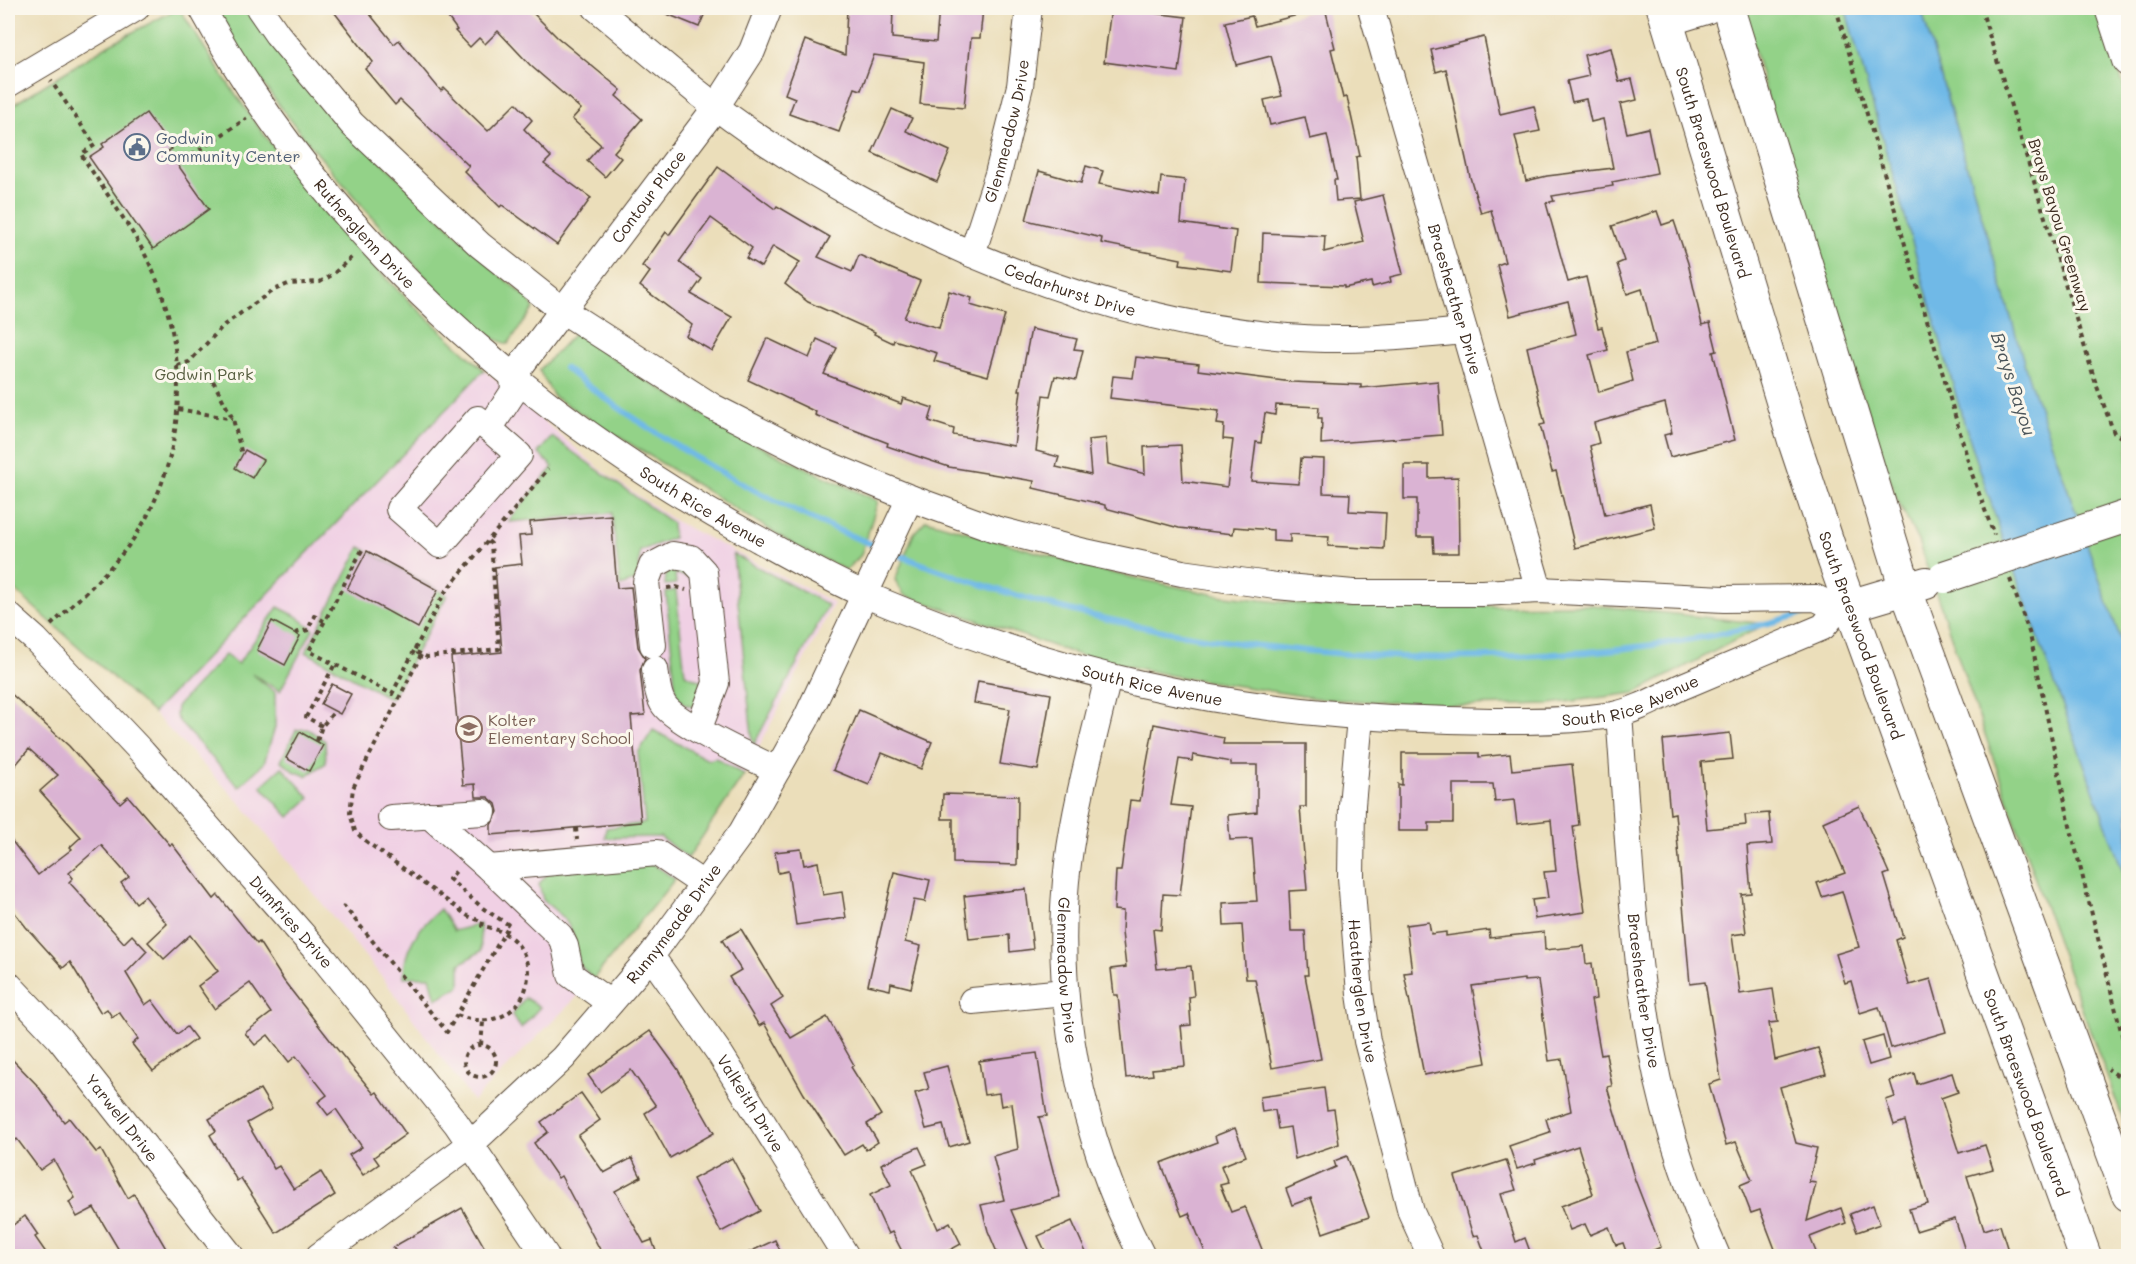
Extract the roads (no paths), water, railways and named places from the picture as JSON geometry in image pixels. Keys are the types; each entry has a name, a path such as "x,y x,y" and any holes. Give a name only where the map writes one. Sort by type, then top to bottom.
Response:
{"main road":[{"path":"1665,14 1706,8"},
{"path":"1728,8 1906,590 2128,1195"},
{"path":"2111,8 2128,60"},
{"name":"South Braeswood Boulevard","path":"1665,14 1844,608 2085,1257"},
{"name":"South Rice Avenue","path":"1844,608 1906,590 2128,516"}],"street":[{"path":"8,84 136,8"},
{"name":"Rutherglenn Drive","path":"202,8 262,107 369,242 513,376"},
{"path":"259,8 352,124 480,244 562,310 713,407 817,460 910,498 995,529 1182,573 1353,592 1482,593 1539,590 1712,599 1816,598 1844,608"},
{"name":"Cedarhurst Drive","path":"596,8 716,107 761,139 848,193 883,213 972,254 1054,285 1135,311 1209,327 1286,337 1362,340 1464,332"},
{"name":"Contour Place","path":"513,376 716,107 752,51 769,8"},
{"name":"Glenmeadow Drive","path":"972,254 998,174 1020,86 1029,8"},
{"name":"Braesheather Drive","path":"1371,8 1539,590"},
{"path":"489,429 514,391 513,376"},
{"name":"South Rice Avenue","path":"513,376 612,451 682,498 866,595 981,638 1108,676 1178,693 1360,718 1539,722 1619,714 1823,627 1844,608"},
{"path":"478,419 489,429 519,455 440,545 399,509 478,419"},
{"name":"Runnymeade Drive","path":"319,1257 471,1144 563,1058 651,956 742,832 806,719 910,498"},
{"path":"699,728 716,683 704,572 691,558 673,555 652,566 646,582 657,690 664,705 679,719 777,770"},
{"name":"Dumfries Drive","path":"8,615 36,640 142,752 324,959 471,1144 546,1257"},
{"name":"Glenmeadow Drive","path":"1108,676 1074,820 1067,864 1064,914 1065,992 1079,1080 1096,1144 1109,1183 1142,1257"},
{"name":"Braesheather Drive","path":"1619,714 1638,961 1647,1024 1678,1155 1695,1207 1717,1257"},
{"name":"Heatherglen Drive","path":"1360,718 1352,806 1351,877 1360,994 1367,1041 1411,1212 1431,1257"},
{"path":"392,818 483,812"},
{"path":"429,815 560,936 571,975 610,1003"},
{"path":"489,868 657,853 703,884"},
{"name":"Valkeith Drive","path":"651,956 720,1054 846,1257"},
{"name":"Yarwell Drive","path":"8,984 59,1038 231,1257"},
{"path":"972,1001 1065,992"}],"water":[{"name":"Brays Bayou","path":"1845,8 1921,8 2028,376 2128,661 2128,886 2007,551 1962,416"}],"waterway":[{"path":"565,368 639,421 717,469 798,512 881,548"},
{"path":"891,552 971,581 1052,605 1135,625 1218,640 1302,650 1387,656 1471,657 1623,649 1721,634 1818,609"}],"place":[{"name":"Godwin Community Center","path":"137,147"},
{"name":"Kolter Elementary School","path":"469,729"}],"park label":[{"name":"Godwin Park","path":"204,374"}]}
